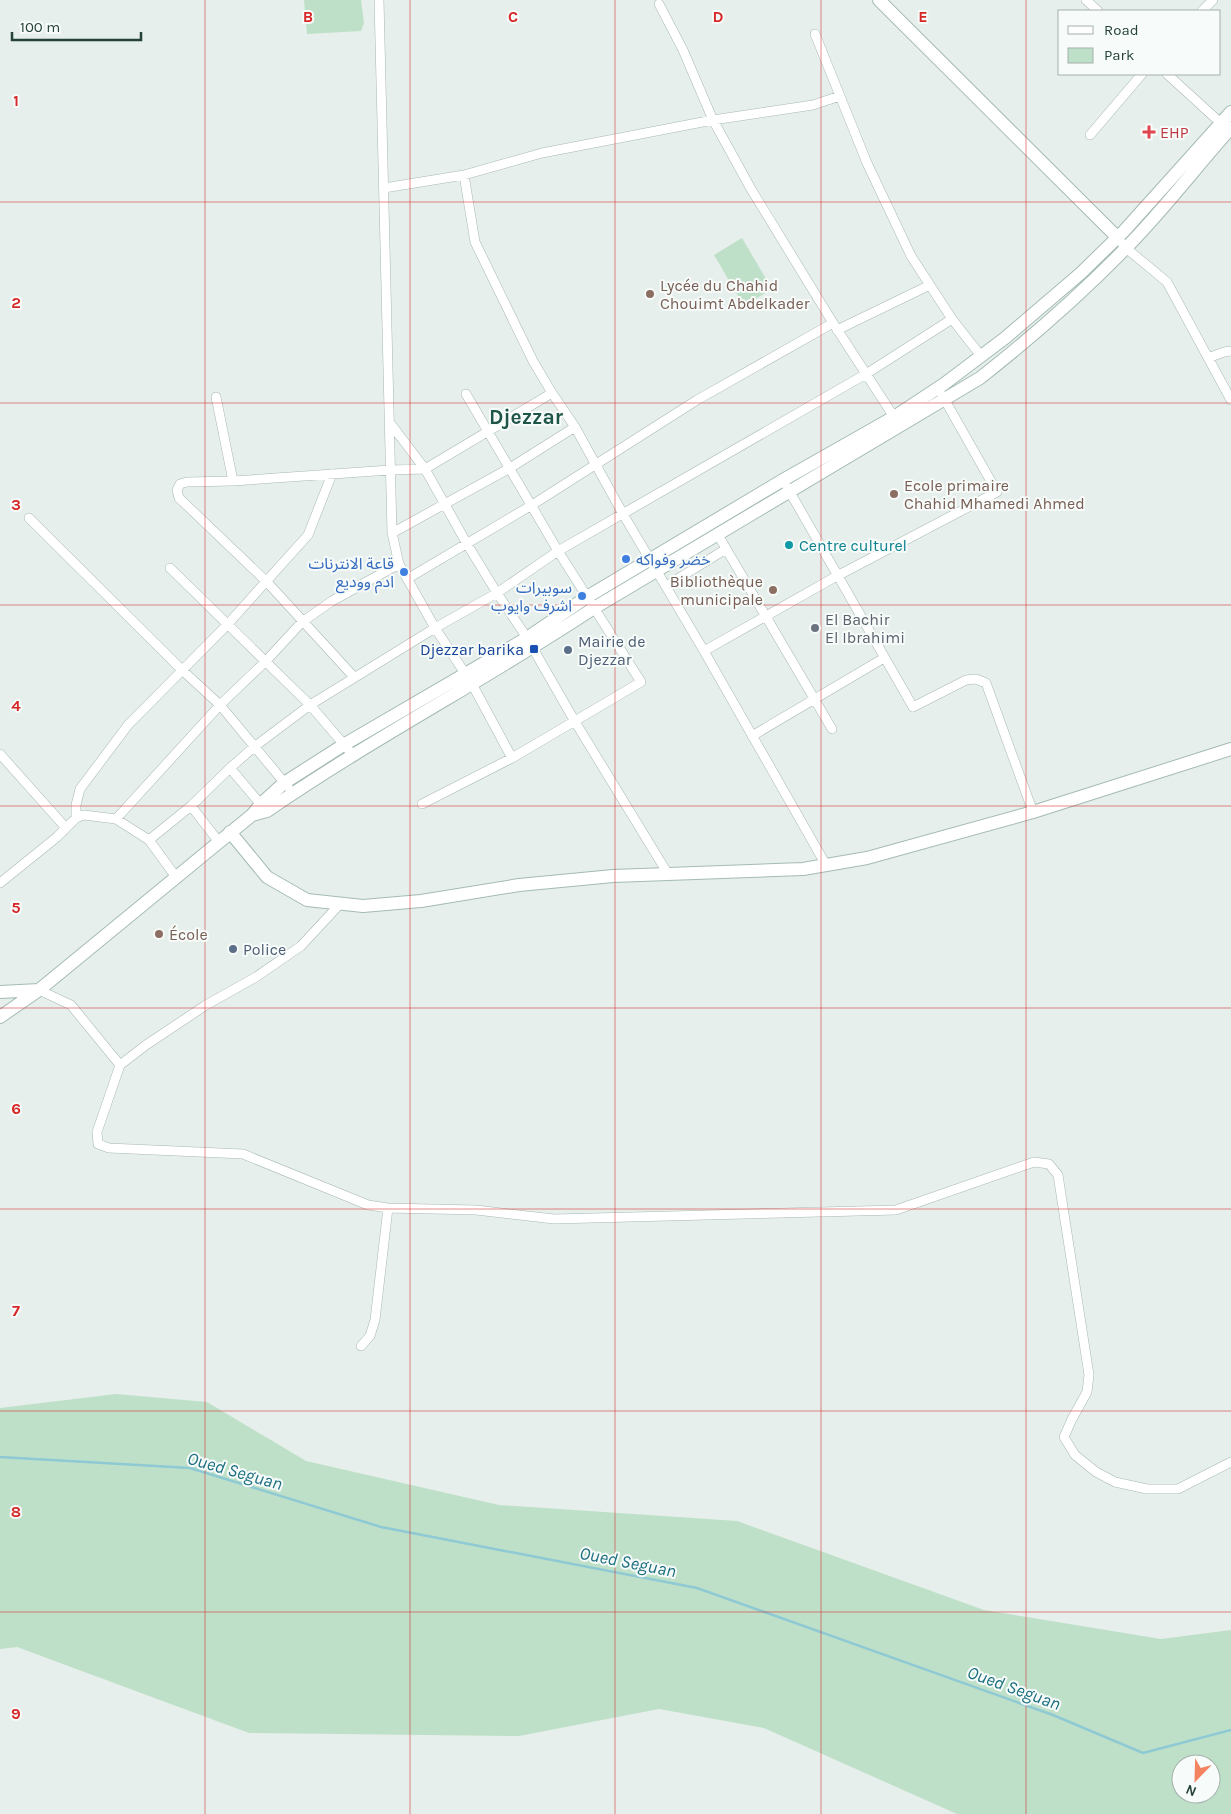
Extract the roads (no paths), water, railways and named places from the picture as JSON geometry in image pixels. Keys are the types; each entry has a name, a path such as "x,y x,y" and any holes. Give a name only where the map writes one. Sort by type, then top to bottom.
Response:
{"main road":[{"path":"880,0 1116,237"},
{"path":"653,565 718,535 980,378 1006,358 1077,296 1126,248 1227,127 1231,112"},
{"path":"0,1017 39,990 252,815 353,755 468,680 530,643 591,602 653,565 783,480 894,417 938,388 981,356 1081,273 1227,127"},
{"path":"264,807 284,783 344,744 468,680"},
{"path":"230,832 267,877 308,900 362,906 421,902 519,885 613,876 803,869 867,858 1032,812 1231,749"},
{"path":"0,992 39,990"}],"street":[{"path":"379,0 392,533 399,564 512,758"},
{"path":"1086,0 1097,10"},
{"path":"1203,10 1213,0"},
{"path":"659,4 683,50 713,120 751,189 835,326 894,417"},
{"path":"815,34 866,163 911,256 952,319 981,356"},
{"path":"1090,135 1141,75"},
{"path":"1168,75 1227,127"},
{"path":"384,188 464,175 542,153 713,120 813,105 840,96"},
{"path":"464,175 475,242 533,361 575,428 826,865"},
{"path":"1116,237 1126,248 1167,282 1231,400"},
{"path":"407,579 596,466 697,400 835,326 930,284"},
{"path":"149,840 190,806 230,768 310,705 435,628 497,594 558,551 866,374 952,319"},
{"path":"1208,358 1224,352 1231,352"},
{"path":"704,651 837,576 997,492 938,388"},
{"path":"354,678 267,582 179,498 177,490 180,484 187,482 426,469 552,393"},
{"path":"422,804 512,758 640,682 558,551 466,394"},
{"path":"216,397 233,481"},
{"path":"389,422 426,469 467,544 497,594 530,643 574,720 668,874"},
{"path":"392,533 510,468 575,428"},
{"path":"76,818 76,805 80,789 128,725 181,669 228,624 308,535 332,474"},
{"path":"783,480 913,707 966,680 976,678 986,684 1032,812"},
{"path":"29,518 181,669 220,705 254,748 293,792"},
{"path":"718,535 832,729"},
{"path":"666,586 726,549"},
{"path":"116,819 220,705 266,661 302,622 332,601 399,564"},
{"path":"170,568 310,705 353,755"},
{"path":"752,736 884,658"},
{"path":"0,754 66,828"},
{"path":"230,768 264,807"},
{"path":"190,806 219,842"},
{"path":"0,883 76,818 84,815 116,819 149,840 176,877"},
{"path":"340,904 301,946 256,978 206,1005 146,1045 120,1065 97,1132 98,1144 109,1148 243,1154 368,1206 476,1210 554,1219 896,1210 1034,1162 1049,1164 1058,1175 1089,1375 1087,1392 1064,1437 1075,1455 1102,1475 1115,1482 1147,1489 1178,1489 1231,1462"},
{"path":"39,990 71,1005 120,1065"},
{"path":"361,1346 370,1336 375,1320 388,1208"}],"waterway":[{"name":"Oued Seguan","path":"0,1457 190,1468 381,1527 697,1588 1053,1715 1143,1753 1231,1730"}],"place":[{"name":"EHP","path":"1149,132"},
{"name":"Lycée du Chahid Chouimt Abdelkader","path":"650,294"},
{"name":"Ecole primaire Chahid Mhamedi Ahmed","path":"894,494"},
{"name":"Centre culturel","path":"789,545"},
{"name":"خضر وفواكه","path":"626,559"},
{"name":"قاعة الانترنات ادم ووديع","path":"404,572"},
{"name":"Bibliothèque municipale","path":"773,590"},
{"name":"سوبيرات اشرف وايوب","path":"582,596"},
{"name":"El Bachir El Ibrahimi","path":"815,628"},
{"name":"Djezzar barika","path":"534,649"},
{"name":"Mairie de Djezzar","path":"568,650"},
{"name":"École","path":"159,934"},
{"name":"Police","path":"233,949"}],"district":[{"name":"Djezzar","path":"526,417"}]}
